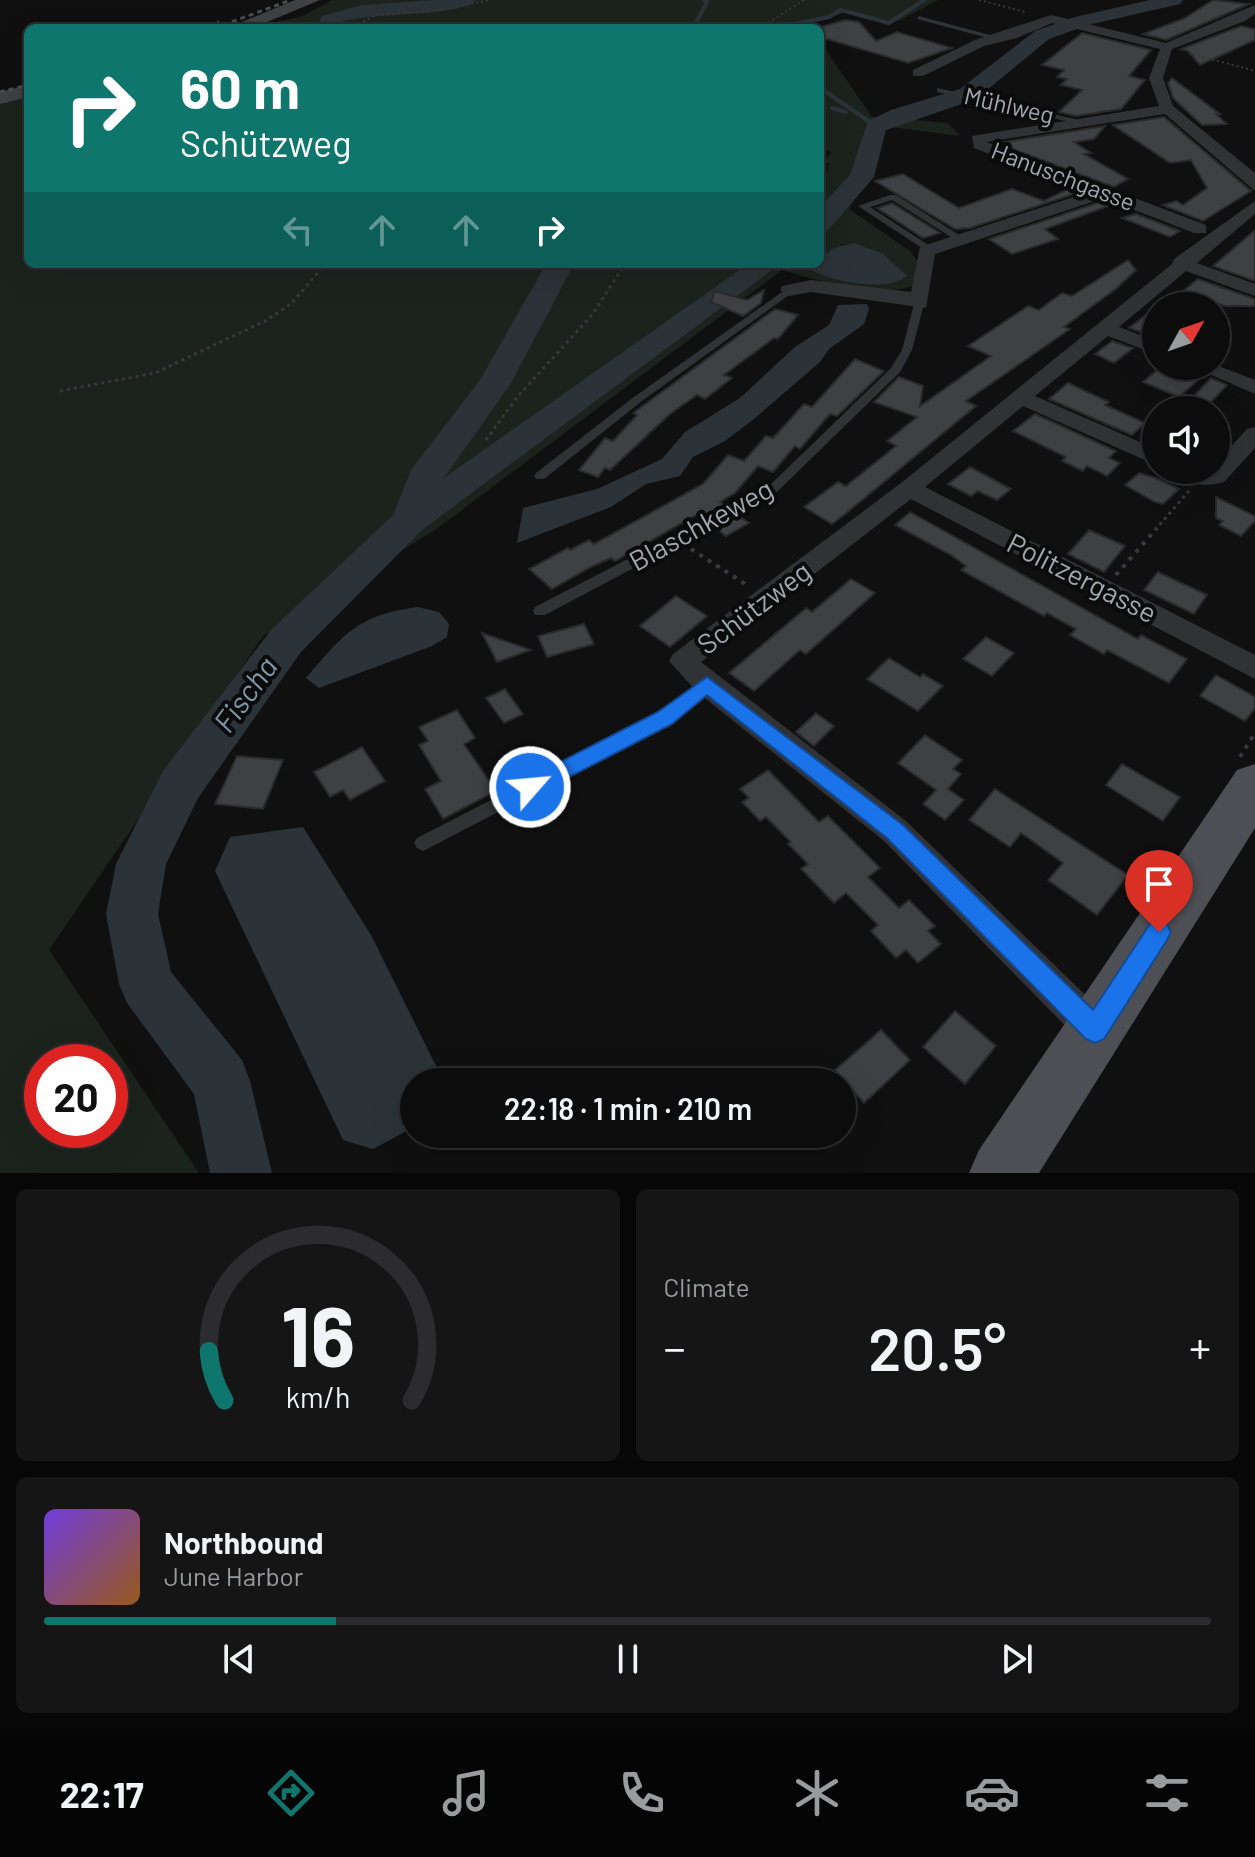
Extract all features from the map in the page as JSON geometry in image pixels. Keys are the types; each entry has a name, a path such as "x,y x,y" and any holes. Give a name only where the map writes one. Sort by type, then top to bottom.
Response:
{"main road":[{"path":"247,24 311,0"},
{"path":"0,98 24,92"},
{"path":"1002,1173 1255,785"}],"street":[{"path":"918,73 980,43 1056,19 1167,47 1241,18 1255,9"},
{"path":"1167,47 1154,78 1158,94 1168,109 1253,179 1255,186"},
{"name":"Hanuschgasse","path":"1168,109 977,139 979,145 1200,229"},
{"path":"931,250 1103,193"},
{"name":"Schützweg","path":"1095,1030 895,831 707,684 683,661 769,599 909,488 1108,329 1180,263 1255,206"},
{"name":"Blaschkeweg","path":"920,302 926,251 931,250"},
{"path":"1180,263 1255,290"},
{"path":"789,290 811,286 920,302"},
{"path":"1108,329 1142,342"},
{"path":"1230,378 1255,388"},
{"path":"1020,397 1142,452"},
{"path":"1230,462 1255,434"},
{"name":"Politzergasse","path":"909,488 1255,668"}],"lane":[{"path":"919,18 999,39"},
{"name":"Mühlweg","path":"940,90 1079,122"},
{"path":"931,250 863,206 893,197 962,240"},
{"path":"540,476 638,399 789,290"},
{"name":"Blaschkeweg","path":"540,611 679,541 773,489 850,418 896,370 907,350 920,302"},
{"path":"423,843 665,718 707,684"}],"path":[{"path":"356,24 382,14 427,12 489,0"},
{"path":"766,24 804,0"},
{"path":"979,0 1056,19"},
{"path":"1167,47 1255,71"},
{"path":"60,391 155,373 267,320 292,303 322,268"},
{"path":"486,440 522,391 557,359 613,291 623,268"},
{"path":"1104,589 1184,484"},
{"path":"679,541 769,599"}],"shaded area":[{"path":"332,0 938,0 899,21 874,20 850,12 788,24 266,24 303,16"},
{"path":"824,50 872,117 948,123 960,136 883,126 865,181 849,209 910,251 918,262 913,285 902,289 868,289 782,270 435,530 263,636 49,950 112,1044 24,1044 24,1148 128,1148 128,1067 199,1173 0,1173 0,101 24,95 24,268 824,268 824,175 829,164 824,161 831,152 824,147 828,146 824,144"},
{"path":"854,243 883,254 907,276 887,284 861,284 813,271 812,268 824,268 824,256 832,249"},
{"path":"867,304 869,309 864,324 829,349 820,362 754,419 725,441 693,457 680,476 646,484 611,507 517,543 523,508 597,489 662,459 685,432 740,398 795,347 829,325 838,305"},
{"path":"418,607 439,612 449,624 447,637 432,646 319,688 306,678 353,629 380,615"},
{"path":"303,827 371,935 437,1068 400,1068 400,1135 373,1149 343,1140 215,871 230,837"}],"building":[{"path":"1213,0 1249,4 1166,40 1143,34 1185,18"},
{"path":"845,20 859,22 876,41 897,32 952,48 908,63 824,38 824,26"},
{"path":"1241,26 1255,29 1255,40 1200,65 1188,51 1181,49"},
{"path":"1082,33 1151,50 1129,76 1145,80 1121,109 1076,116 1059,112 1082,90 1061,85 1067,79 1057,77 1064,70 1042,65"},
{"path":"1172,78 1220,114 1216,114 1227,124 1202,125 1173,98 1168,83"},
{"path":"1164,117 1251,191 1203,221 1163,205 1176,201 1183,205 1207,188 1191,160 1170,163 1113,125"},
{"path":"1105,126 1094,139 1074,142 1091,153 1084,154 1128,179 1114,187 1015,150 1004,142"},
{"path":"903,174 959,208 1012,189 1044,201 1070,188 1080,192 970,228 955,229 875,181"},
{"path":"1103,201 1111,205 1045,229 1058,239 1012,254 989,239"},
{"path":"892,203 940,233 923,238 877,208"},
{"path":"1136,214 1180,231 1170,237 1122,218"},
{"path":"1255,230 1255,281 1213,266"},
{"path":"1128,260 1136,270 1117,288 1064,327 1070,329 966,401 976,406 844,515 832,524 804,507 838,482 846,486 896,446 887,441 917,417 874,402 899,377 923,386 920,406 991,356 968,346 1028,306 1039,310 1062,293 1072,296"},
{"path":"1198,279 1255,299 1255,306 1230,306 1230,292 1183,291"},
{"path":"764,290 761,303 743,316 711,302 715,291 747,300"},
{"path":"775,309 798,315 778,339 774,338 724,375 732,378 705,399 697,395 670,414 610,470 605,468 598,477 579,470 605,438 613,441 637,415 633,413"},
{"path":"1142,318 1142,332 1129,328"},
{"path":"1112,341 1133,348 1114,363 1095,354"},
{"path":"855,359 884,371 837,416 830,414 800,449 795,446 773,472 758,466 735,493 720,502 725,505 702,517 698,514 615,561 611,558 552,589 529,569 568,548 570,550 589,540 594,544 703,484 728,455 744,461 766,436 773,438 804,404 812,407"},
{"path":"1145,380 1198,380 1180,396 1143,382"},
{"path":"1209,380 1227,385 1217,396 1194,396"},
{"path":"1068,383 1109,402 1105,405 1142,422 1142,426 1132,435 1049,399"},
{"path":"1035,414 1116,451 1109,458 1120,463 1107,476 1087,466 1083,471 1062,461 1066,457 1013,431"},
{"path":"970,467 1011,489 997,500 978,491 971,496 948,484"},
{"path":"1139,473 1142,474 1142,484 1169,484 1179,489 1163,504 1125,485"},
{"path":"1216,497 1255,516 1255,521 1241,536 1219,525 1223,521 1216,518"},
{"path":"910,512 1138,639 1141,635 1187,659 1169,683 1107,650 1104,654 1070,635 1076,629 1047,613 1044,616 961,570 966,566 951,555 895,525"},
{"path":"739,516 749,523 726,536 716,528"},
{"path":"1089,530 1125,546 1104,572 1068,554"},
{"path":"1158,572 1207,595 1194,614 1144,590"},
{"path":"851,579 875,593 806,654 800,650 754,691 729,673 806,608 812,612"},
{"path":"676,596 707,616 670,647 640,626"},
{"path":"584,624 594,644 547,657 538,636"},
{"path":"482,633 531,650 497,662"},
{"path":"986,637 1014,653 992,676 963,659"},
{"path":"889,658 920,677 923,674 943,686 918,711 867,679"},
{"path":"1216,675 1255,697 1255,708 1245,721 1200,696"},
{"path":"505,689 523,714 504,723 486,698"},
{"path":"457,710 475,738 464,744 496,791 443,819 425,789 441,781 419,745 428,741 419,727"},
{"path":"816,713 834,726 814,746 796,732"},
{"path":"925,735 962,760 953,769 961,774 948,789 964,800 945,820 923,804 936,790 898,763"},
{"path":"362,747 385,781 350,800 343,790 330,797 314,772"},
{"path":"237,756 283,760 263,809 215,804"},
{"path":"1122,764 1180,797 1163,821 1106,785"},
{"path":"768,770 819,822 828,816 880,868 868,877 899,908 909,900 935,926 928,931 941,944 918,963 906,950 896,958 871,931 878,925 846,893 834,903 801,869 808,864 788,844 791,842 766,817 760,821 742,802 749,798 740,789"},
{"path":"995,789 1128,875 1097,915 1048,880 1063,863 1021,833 1010,847 969,820"},
{"path":"955,1011 996,1046 965,1084 923,1047"},
{"path":"881,1030 910,1060 864,1103 856,1094 856,1068 837,1068"}],"waterway":[{"name":"Fischa","path":"328,24 329,20 362,10 432,6 467,0"},
{"path":"695,24 707,2 704,0"},
{"path":"795,24 829,17 841,10 889,23 924,0"},
{"path":"824,219 862,177 876,126 899,115 968,94 1042,35 1082,21 1174,0"},
{"path":"824,91 876,126"},
{"path":"832,108 846,112"},
{"name":"Fischa","path":"409,521 429,470 495,383 558,268"},
{"path":"409,521 760,268"},
{"name":"Fischa","path":"241,1173 221,1081 146,984 132,914 141,864 180,785 286,641 409,521"}],"railway":[{"path":"226,24 291,0"},
{"path":"0,92 24,86"}],"route":[{"path":"530,787 665,718 707,684 895,831 1072,1011 1095,1030 1159,932"}]}
